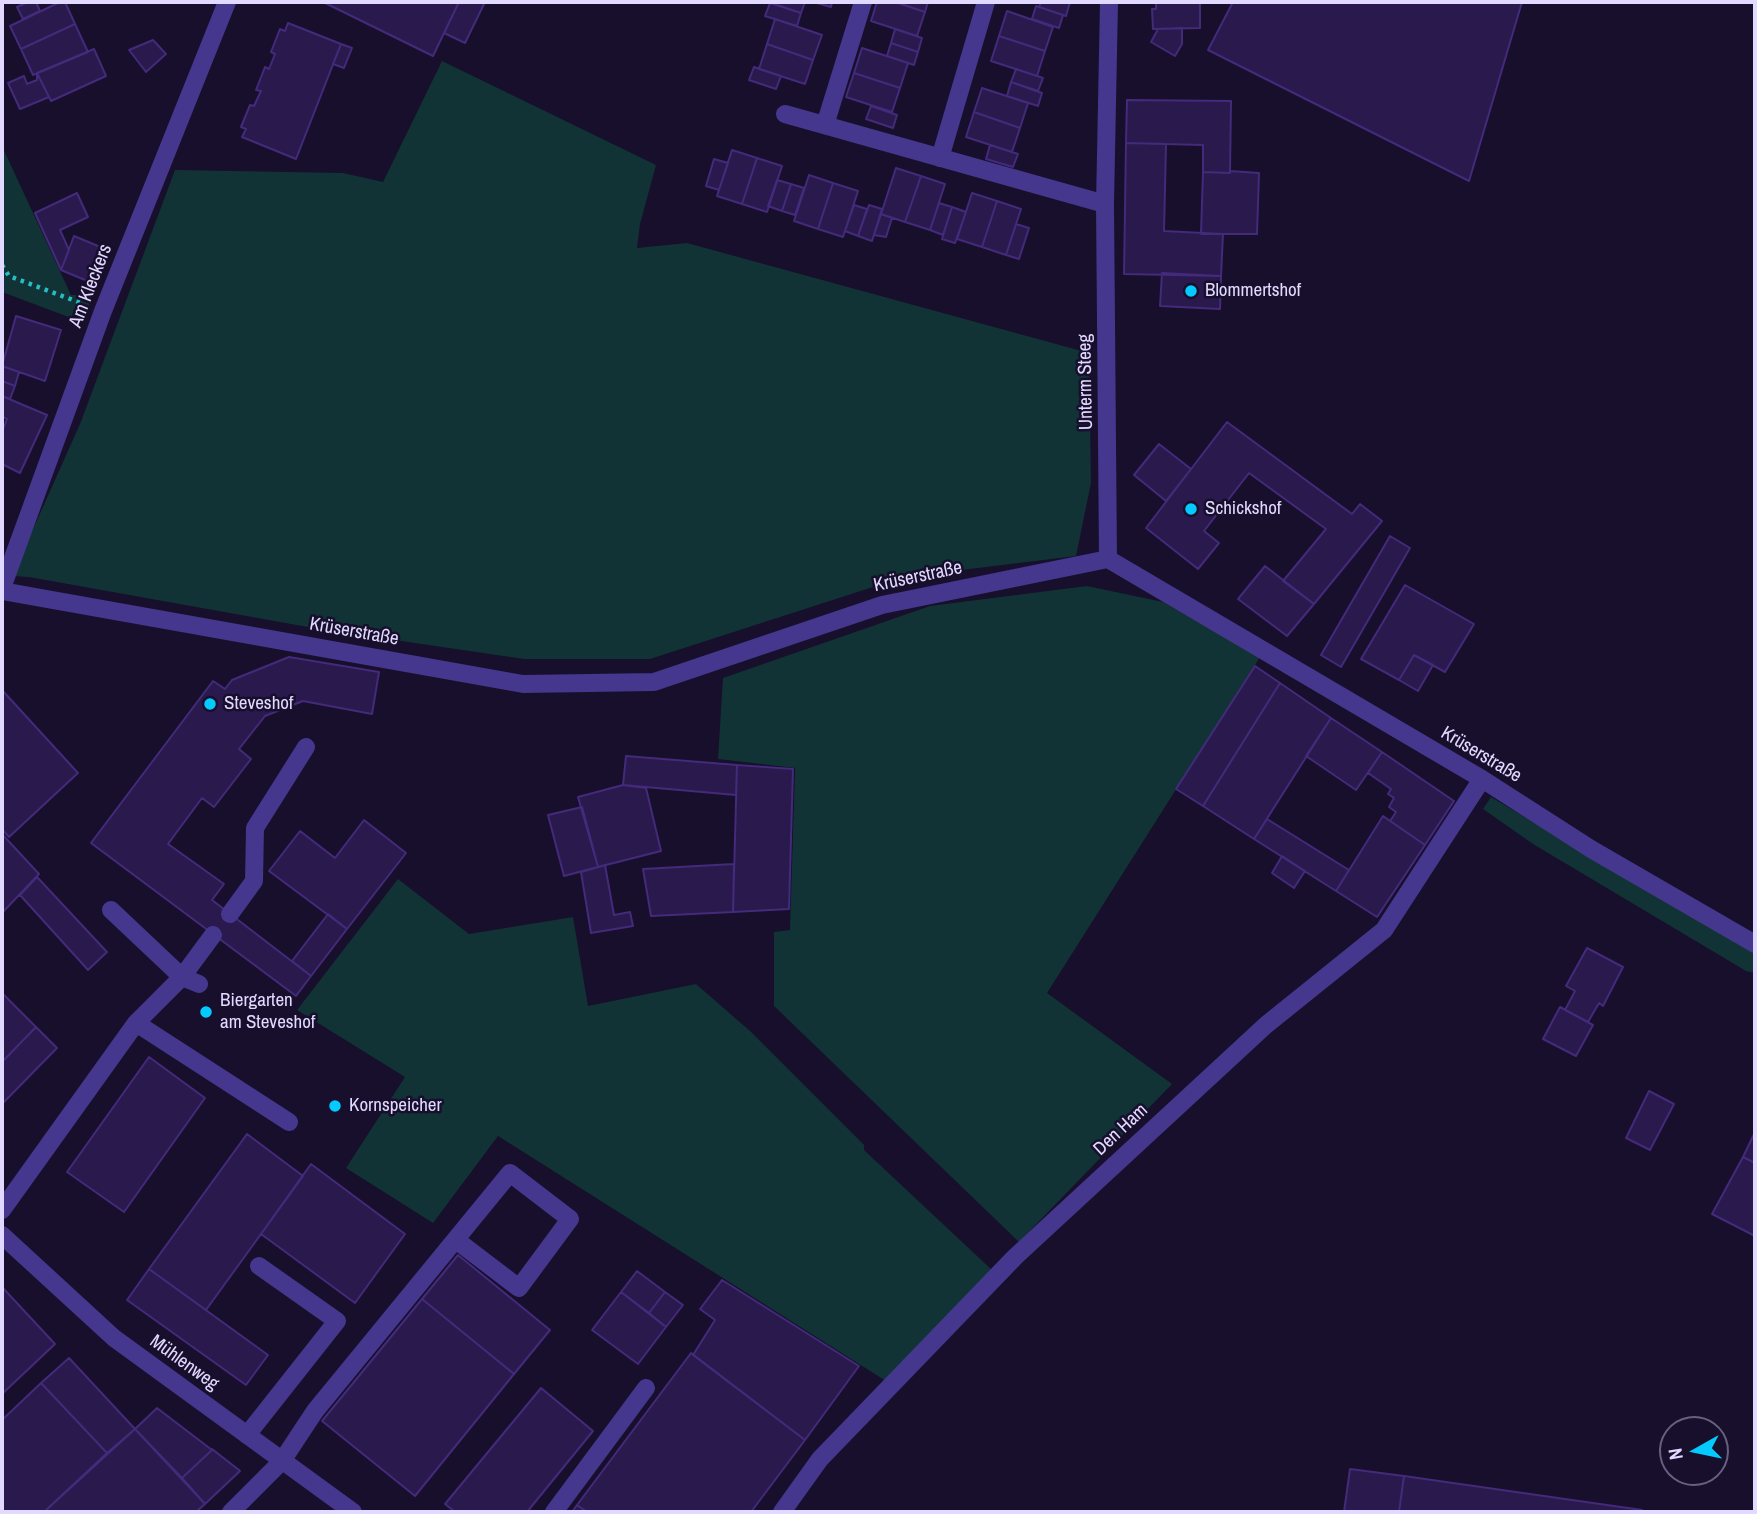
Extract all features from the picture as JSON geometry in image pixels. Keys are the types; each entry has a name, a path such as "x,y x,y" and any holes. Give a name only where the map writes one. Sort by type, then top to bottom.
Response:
{"street":[{"name":"Am Kleckers","path":"2,589 103,311 227,2"},
{"path":"825,125 863,2"},
{"path":"940,158 986,2"},
{"name":"Unterm Steeg","path":"1108,559 1105,204 1109,2"},
{"path":"785,114 1105,204"},
{"name":"Krüserstraße","path":"2,589 523,684 654,682 881,605 1108,559 1482,779 1591,849 1755,944"},
{"path":"230,914 254,881 255,828 306,747"},
{"name":"Den Ham","path":"782,1512 820,1459 1015,1257 1266,1025 1384,930 1482,779"},
{"path":"111,910 191,981"},
{"path":"2,1210 136,1023 191,981 214,935"},
{"path":"136,1023 289,1122"},
{"path":"231,1512 282,1461 315,1411 510,1173 570,1219 519,1287 456,1240"},
{"name":"Mühlenweg","path":"2,1235 114,1338 353,1512"},
{"path":"247,1435 337,1321 260,1266"},
{"path":"554,1512 646,1388"}],"path":[{"path":"2,265 9,276 103,311"}],"green space":[{"path":"442,61 656,165 640,224 637,248 687,243 1089,353 1091,483 1076,556 904,577 650,659 524,659 319,629 12,576 80,424 175,170 343,173 383,182"},
{"path":"2,146 71,295 93,295 82,322 2,292"},
{"path":"1087,586 1163,602 1260,657 1047,993 1172,1084 1019,1242 774,1006 774,932 790,930 795,768 718,759 723,678 930,606"},
{"path":"1491,797 1755,954 1755,973 1746,971 1533,844 1483,809"},
{"path":"398,879 469,934 573,917 588,1006 696,984 750,1031 864,1145 864,1150 992,1270 886,1381 498,1136 433,1223 346,1168 405,1077 297,1010"}],"building":[{"path":"36,2 40,11 23,19 17,7"},
{"path":"65,2 75,24 21,49 10,26"},
{"path":"323,2 459,2 433,56"},
{"path":"459,2 485,2 465,43 444,33"},
{"path":"805,2 801,13 774,4"},
{"path":"813,2 832,2 831,7"},
{"path":"877,2 895,2 925,12 917,36 871,21"},
{"path":"895,2 928,2 925,12"},
{"path":"1041,2 1070,2 1066,16 1039,7"},
{"path":"1156,2 1200,2 1200,28 1153,29 1152,9 1156,9"},
{"path":"1233,2 1522,2 1469,181 1208,50"},
{"path":"770,3 801,13 797,26 765,16"},
{"path":"1036,6 1063,15 1059,28 1032,19"},
{"path":"1007,11 1053,27 1045,51 999,36"},
{"path":"775,19 822,35 813,60 767,44"},
{"path":"288,23 341,44 296,159 242,137 246,129 241,127 250,105 254,106 261,91 256,90 265,67 269,69 275,54 271,52 280,29 285,31"},
{"path":"75,24 88,52 33,75 21,49"},
{"path":"1182,28 1182,44 1175,56 1151,42 1158,29"},
{"path":"895,29 922,38 918,52 891,43"},
{"path":"999,36 1045,51 1037,76 991,61"},
{"path":"153,40 166,54 146,72 129,50"},
{"path":"891,43 918,52 914,65 887,56"},
{"path":"341,44 352,48 344,68 333,64"},
{"path":"767,44 813,60 805,84 759,69"},
{"path":"862,48 908,63 900,88 854,73"},
{"path":"94,49 106,76 51,101 37,73"},
{"path":"754,67 781,76 776,89 749,80"},
{"path":"1016,69 1043,78 1038,91 1011,82"},
{"path":"37,73 49,97 20,109 8,83 24,76 27,84 37,80"},
{"path":"854,73 900,88 892,112 846,97"},
{"path":"1011,82 1042,93 1038,106 1007,96"},
{"path":"982,88 1028,103 1020,128 974,112"},
{"path":"1127,100 1231,101 1230,173 1203,172 1203,145 1126,143"},
{"path":"871,106 897,115 893,128 866,119"},
{"path":"974,112 1020,128 1012,152 966,137"},
{"path":"1126,143 1166,144 1164,231 1223,234 1221,276 1124,274"},
{"path":"990,145 1018,154 1013,167 986,159"},
{"path":"732,150 757,158 742,204 717,196"},
{"path":"757,158 782,166 767,212 742,204"},
{"path":"714,159 728,163 719,190 706,186"},
{"path":"896,168 921,176 905,222 881,214"},
{"path":"1203,172 1259,173 1257,234 1201,234"},
{"path":"809,175 833,183 818,229 794,221"},
{"path":"921,176 945,184 930,230 905,222"},
{"path":"777,180 791,184 782,211 768,206"},
{"path":"833,183 858,191 843,237 818,229"},
{"path":"791,184 804,188 795,215 782,211"},
{"path":"77,193 88,217 60,230 69,250 61,270 35,213"},
{"path":"972,193 997,201 982,247 957,239"},
{"path":"997,201 1021,209 1006,255 982,247"},
{"path":"939,203 952,207 943,235 930,230"},
{"path":"854,205 867,209 858,236 845,231"},
{"path":"869,205 882,209 872,241 858,236"},
{"path":"952,207 966,212 955,243 942,239"},
{"path":"881,214 892,218 886,237 874,235"},
{"path":"1016,224 1029,228 1019,259 1006,255"},
{"path":"74,236 110,251 97,285 61,270"},
{"name":"Blommertshof","path":"1162,273 1221,276 1220,309 1160,306"},
{"path":"16,316 61,330 45,381 2,366"},
{"path":"2,366 19,372 15,386 2,381"},
{"path":"2,381 15,386 10,399 2,396"},
{"path":"2,396 47,415 20,473 2,464 2,432 7,419 2,416"},
{"name":"Schickshof","path":"1227,422 1352,514 1360,504 1382,521 1314,604 1283,581 1326,529 1249,473 1204,531 1219,543 1198,569 1146,528"},
{"path":"1159,444 1191,469 1166,501 1134,475"},
{"path":"1390,536 1410,548 1341,667 1321,655"},
{"path":"1265,566 1314,604 1287,636 1238,599"},
{"path":"1405,585 1474,624 1445,672 1414,655 1399,680 1361,659"},
{"path":"1414,655 1433,665 1418,691 1399,680"},
{"path":"289,657 379,672 372,714 303,701 265,716 239,749 251,759 214,807 202,798 168,844 224,884 212,900 311,976 296,996 91,843 213,681 225,689 232,680"},
{"path":"1255,666 1280,683 1203,806 1176,789"},
{"path":"1280,683 1331,718 1254,839 1203,806"},
{"path":"2,690 78,773 9,837 2,829"},
{"path":"1331,718 1382,752 1356,790 1306,756"},
{"path":"1382,752 1454,801 1425,845 1390,821 1396,812 1389,807 1394,798 1388,794 1391,789 1368,773"},
{"path":"626,756 737,765 736,795 623,785"},
{"path":"737,765 793,769 789,909 733,912"},
{"path":"623,785 646,788 661,851 598,867 578,797"},
{"path":"582,807 598,867 564,876 548,815"},
{"path":"1383,816 1425,845 1377,917 1336,891"},
{"path":"1267,819 1349,870 1336,891 1254,839"},
{"path":"364,820 406,853 347,929 269,871 300,831 335,858"},
{"path":"2,834 39,874 2,913"},
{"path":"1282,856 1305,871 1294,888 1272,873"},
{"path":"734,864 733,912 651,916 643,869"},
{"path":"605,865 614,915 630,912 633,926 591,933 581,872"},
{"path":"37,877 107,952 88,970 20,895"},
{"path":"328,914 347,929 311,976 292,961"},
{"path":"1587,948 1623,967 1603,1006 1599,1003 1588,1022 1565,1010 1575,991 1566,986"},
{"path":"2,993 36,1027 2,1062"},
{"path":"1560,1007 1593,1025 1576,1056 1543,1039"},
{"path":"36,1027 57,1048 2,1104 2,1062"},
{"path":"149,1057 205,1098 124,1212 67,1172"},
{"path":"1649,1091 1674,1104 1650,1150 1626,1138"},
{"path":"1755,1132 1755,1163 1743,1157"},
{"path":"247,1134 303,1176 206,1310 149,1269"},
{"path":"1743,1157 1755,1163 1755,1236 1712,1214"},
{"path":"311,1164 405,1234 355,1303 261,1234"},
{"path":"458,1255 550,1330 514,1374 422,1299"},
{"path":"149,1269 268,1355 246,1385 127,1300"},
{"path":"637,1271 665,1292 649,1313 621,1292"},
{"path":"722,1280 859,1366 805,1440 693,1355 715,1320 700,1309"},
{"path":"2,1287 55,1344 2,1394"},
{"path":"621,1292 666,1327 638,1364 592,1330"},
{"path":"665,1292 683,1305 666,1327 649,1313"},
{"path":"422,1299 514,1374 415,1496 322,1421"},
{"path":"691,1353 805,1440 751,1512 587,1512 577,1505"},
{"path":"69,1358 135,1429 107,1453 41,1383"},
{"path":"41,1383 107,1453 44,1512 2,1512 2,1420"},
{"path":"541,1388 593,1431 527,1512 455,1512 445,1504"},
{"path":"157,1408 212,1450 182,1478 135,1429"},
{"path":"135,1429 205,1504 196,1512 44,1512"},
{"path":"212,1450 240,1471 205,1504 182,1478"},
{"path":"1350,1469 1404,1476 1399,1512 1344,1512"},
{"path":"1404,1476 1642,1510 1399,1512"},
{"path":"577,1505 587,1512 572,1512"}],"place":[{"name":"Blommertshof","path":"1191,291"},
{"name":"Schickshof","path":"1191,509"},
{"name":"Steveshof","path":"210,704"},
{"name":"Biergarten am Steveshof","path":"206,1012"},
{"name":"Kornspeicher","path":"335,1106"}]}
